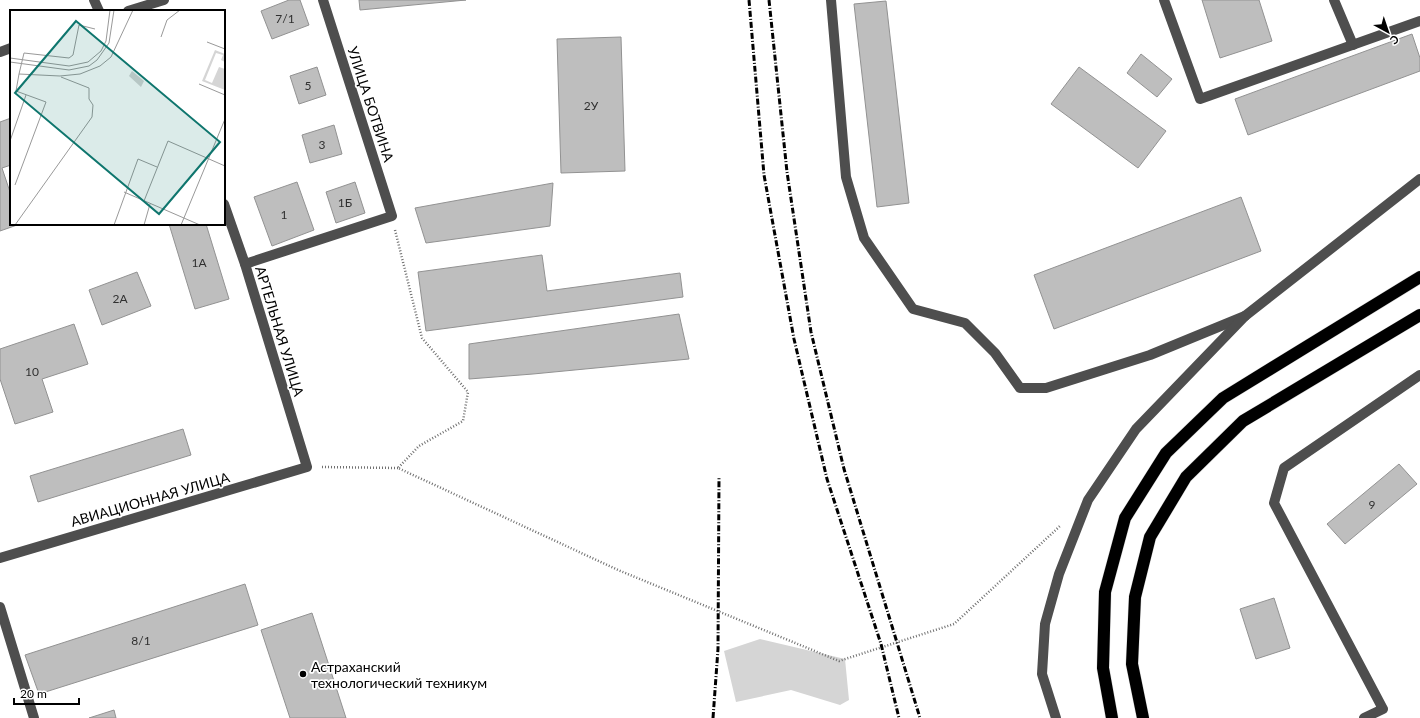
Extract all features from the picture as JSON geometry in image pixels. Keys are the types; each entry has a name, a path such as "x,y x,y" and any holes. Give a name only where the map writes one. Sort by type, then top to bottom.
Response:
{"highway":[{"path":"1112,718 1103,668 1105,592 1125,518 1166,453 1223,398 1420,277"},
{"path":"1142,718 1132,664 1135,597 1150,537 1186,477 1243,422 1420,315"}],"street":[{"path":"94,0 99,10"},
{"path":"135,10 155,7 164,0"},
{"name":"УЛИЦА БОТВИНА","path":"323,0 392,216"},
{"path":"831,0 846,177 864,238 913,309 965,323 995,353 1020,388 1046,388 1143,357 1245,316"},
{"path":"1164,0 1200,99 1420,21"},
{"path":"1334,0 1353,45"},
{"path":"0,52 10,48"},
{"path":"1056,718 1042,674 1045,624 1059,574 1088,500 1136,429 1245,316 1420,179"},
{"name":"АРТЕЛЬНАЯ УЛИЦА","path":"225,207 245,264 307,467"},
{"path":"245,264 392,216"},
{"path":"1364,718 1383,709 1274,503 1284,468 1420,375"},
{"name":"АВИАЦИОННАЯ УЛИЦА","path":"0,558 307,467"},
{"path":"0,606 34,718"}],"path":[{"path":"392,216 422,338 468,392 463,421 420,446 398,468"},
{"path":"307,467 398,468 618,570 839,661 954,624 1065,521"}],"shaded area":[{"path":"760,639 845,659 849,700 840,705 791,690 736,702 724,651"}],"building":[{"path":"289,0 300,0 309,25 272,39 261,11"},
{"path":"359,0 466,0 360,10"},
{"path":"1202,0 1259,0 1272,41 1220,58"},
{"path":"886,1 909,203 877,207 854,4"},
{"path":"1412,34 1420,58 1420,71 1248,135 1235,99"},
{"path":"621,37 625,171 561,173 557,39"},
{"path":"1141,54 1172,79 1157,97 1127,73"},
{"path":"317,67 326,95 299,104 290,76"},
{"path":"1079,67 1166,131 1138,168 1051,104"},
{"path":"10,118 10,165 2,168 10,192 10,225 17,225 0,231 0,122"},
{"path":"334,125 342,154 310,163 302,135"},
{"path":"297,182 314,230 272,246 254,197"},
{"path":"355,182 365,213 336,223 326,192"},
{"path":"553,183 550,226 426,243 415,208"},
{"path":"1241,197 1261,251 1054,329 1034,275"},
{"path":"169,225 206,225 229,299 195,309"},
{"path":"542,255 547,291 680,273 683,297 426,331 418,272"},
{"path":"137,272 151,306 102,325 89,290"},
{"path":"679,314 689,359 469,379 469,344"},
{"path":"74,324 88,364 42,379 53,412 15,424 0,379 0,349"},
{"path":"183,429 191,455 38,502 30,476"},
{"path":"1399,464 1417,484 1345,544 1327,524"},
{"path":"245,584 258,625 39,694 25,655"},
{"path":"1274,598 1290,648 1256,659 1240,609"},
{"name":"Астраханский технологический техникум","path":"312,613 346,718 290,718 261,630"},
{"path":"114,710 116,718 89,718"}],"railway":[{"path":"749,0 764,175 794,339 827,479 881,644 899,718"},
{"path":"769,0 787,172 811,332 844,469 920,718"},
{"path":"713,718 718,649 719,478"}],"place":[{"name":"Астраханский технологический техникум","path":"303,674"}]}
